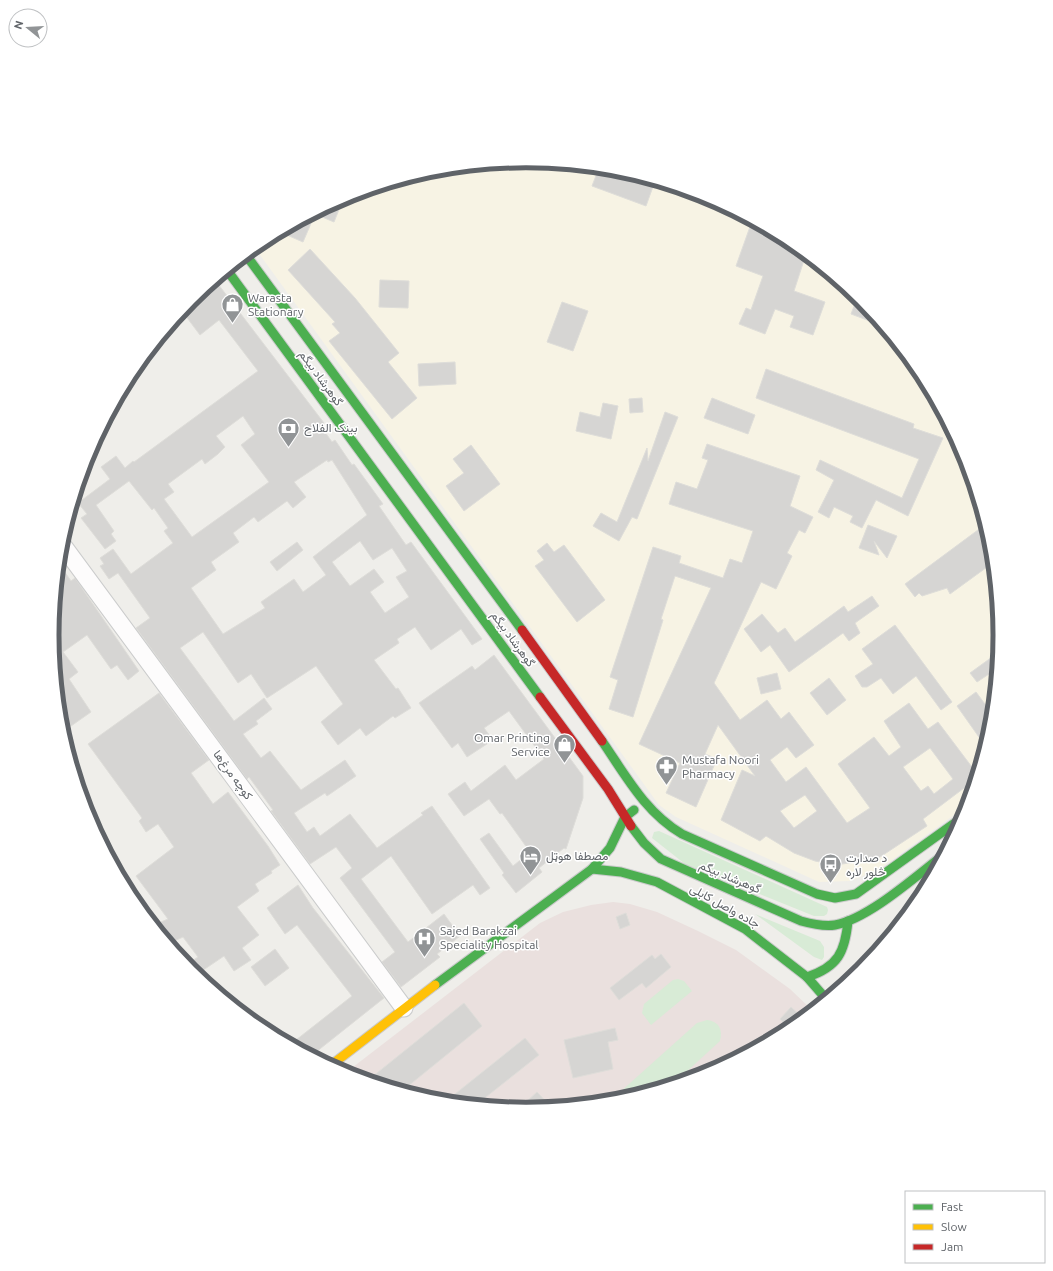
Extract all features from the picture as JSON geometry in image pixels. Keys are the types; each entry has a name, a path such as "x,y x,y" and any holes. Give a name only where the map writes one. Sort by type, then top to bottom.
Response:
{"main road":[{"name":"گوهرشاد بیگم","path":"249,260 574,700 644,803 665,824 682,834 816,894 835,898 856,894 954,824"},
{"name":"گوهرشاد بیگم","path":"230,274 608,789 631,829 645,846 672,866 802,922 819,925 834,925 848,921 884,899 936,861"},
{"path":"336,1062 404,1008 592,869 610,848 625,817 644,803"},
{"path":"631,829 640,854"},
{"name":"جاده واصل کابلی","path":"592,869 621,872 657,882 746,929 807,977 824,996"},
{"path":"650,871 657,882"},
{"path":"807,977 821,973 831,967 840,956 846,939 848,921"}],"street":[{"name":"کوچه مرغ‌ها","path":"67,551 404,1008"}],"shaded area":[{"path":"526,168 588,172 618,177 677,193 705,204 733,216 786,247 835,284 857,305 878,327 915,376 946,429 969,485 985,544 990,574 994,636 990,697 978,756 969,786 959,811 878,870 850,881 819,882 676,817 659,805 259,253 267,247 320,216 348,204 376,193 435,177 465,172"},
{"path":"613,902 630,904 657,912 698,931 736,950 790,989 809,1007 760,1040 733,1055 705,1067 677,1078 647,1087 588,1099 526,1103 465,1099 406,1087 351,1068 540,923 563,912 591,905"}],"green space":[{"path":"659,831 827,907 827,914 824,916 814,916 685,864 652,838 654,832"},
{"path":"755,914 820,941 824,947 824,957 822,960 814,957"},
{"path":"678,979 684,981 692,991 651,1025 642,1013 644,1004 673,980"},
{"path":"707,1020 715,1022 721,1033 720,1041 682,1076 618,1094 697,1023"}],"building":[{"path":"597,173 653,186 646,206 592,186"},
{"path":"340,208 334,222 320,216"},
{"path":"312,220 303,242 287,235"},
{"path":"750,226 786,247 804,260 794,291 825,302 813,335 790,327 794,316 775,309 765,334 739,324 746,308 751,310 763,276 736,266"},
{"path":"310,249 355,298 399,353 388,362 417,398 392,419 329,341 340,333 332,324 335,322 288,270"},
{"path":"380,280 409,281 408,308 379,307"},
{"path":"218,284 324,423 320,425 332,442 335,440 352,465 354,464 383,504 379,506 406,545 411,542 482,639 472,645 461,629 431,650 415,627 397,639 399,643 374,660 396,689 398,688 411,708 395,718 393,716 366,736 360,728 338,745 321,722 343,704 316,666 267,698 251,674 238,683 203,632 180,648 234,721 264,698 272,709 256,721 258,724 243,734 261,758 270,751 301,790 345,760 356,776 327,796 325,793 294,813 307,832 314,827 320,836 350,814 377,848 423,815 421,813 432,806 490,888 480,895 473,885 432,914 391,856 361,879 408,942 444,914 460,936 437,954 440,957 401,987 382,962 395,952 340,878 352,868 336,847 310,864 271,811 273,810 249,777 247,779 136,628 150,618 118,573 109,579 100,566 104,564 100,558 113,549 131,574 173,543 164,531 168,528 154,508 152,510 129,481 96,505 114,531 111,534 116,541 105,549 81,518 87,514 79,502 110,479 101,467 116,456 125,468 258,371 219,320 200,335 186,316","holes":["243,416 255,434 241,445 269,482 192,537 164,499 174,492 168,484 202,459 205,464 218,454 225,447 216,436","327,460 328,462 332,460 367,515 313,557 326,575 303,592 294,579 261,602 265,608 223,634 191,588 216,570 211,562 239,542 233,533 254,517 258,522 287,501 293,508 306,497 294,482","360,541 373,560 392,548 407,571 396,577 409,597 385,613 370,592 384,582 374,569 350,586 332,562"]},
{"path":"562,302 588,311 573,351 547,342"},
{"path":"855,303 874,323 851,314"},
{"path":"455,362 456,384 419,386 418,364"},
{"path":"766,369 914,424 913,428 943,438 908,516 876,500 862,528 850,522 853,516 834,507 829,518 818,512 834,480 816,470 820,460 902,498 919,459 756,398"},
{"path":"642,398 643,412 630,413 629,399"},
{"path":"712,398 755,415 748,434 704,418"},
{"path":"603,403 618,406 611,439 576,431 580,412 600,417"},
{"path":"665,412 678,417 637,519 632,517 619,541 593,526 601,513 617,522 647,448 648,461"},
{"path":"707,444 800,476 790,506 813,517 805,533 799,530 787,553 792,556 776,589 761,582 714,683 740,720 767,700 781,719 789,712 814,745 796,758 787,747 770,760 786,782 806,767 847,823 870,808 838,764 874,737 889,756 901,747 884,721 909,703 928,729 938,722 974,770 970,784 923,819 927,826 877,859 835,865 815,861 794,853 766,836 760,841 721,820 742,770 755,776 718,725 705,754 717,759 696,807 666,793 680,763 639,744 711,588 675,576 633,717 609,709 618,680 610,677 653,547 681,556 679,563 723,578 730,559 742,563 753,531 669,504 676,482 697,489 708,460 702,458","holes":["930,748 953,779 934,794 928,786 921,791 903,767","805,795 817,811 794,828 780,811"]},
{"path":"471,445 500,484 464,511 446,486 464,473 453,459"},
{"path":"868,525 897,536 887,558 874,541 879,555 859,548"},
{"path":"981,528 989,566 950,594 947,588 922,596 919,593 915,597 905,584"},
{"path":"297,542 303,550 277,571 270,562"},
{"path":"547,543 554,552 564,545 605,600 577,622 535,566 544,560 537,551"},
{"path":"64,570 71,581 75,578 139,671 128,680 117,665 111,669 87,635 63,652 78,672 69,679 91,712 71,726 67,719 60,666 59,636"},
{"path":"872,596 879,606 855,623 860,633 849,641 843,633 789,672 770,645 761,652 744,629 762,614 778,633 785,628 795,642 844,606 848,612"},
{"path":"895,625 952,702 941,710 916,676 893,694 881,678 867,687 862,687 855,676 873,664 862,649"},
{"path":"494,655 583,776 583,798 566,849 564,848 539,868 542,872 516,893 502,875 504,873 480,839 489,833 513,866 530,852 502,813 500,814 489,799 464,816 448,794 465,782 471,791 505,765 516,780 544,759 509,711 484,728 493,740 467,757 458,743 452,748 419,703 472,666 475,670"},
{"path":"993,656 992,678 989,674 977,682 970,673"},
{"path":"777,673 781,689 761,694 757,678"},
{"path":"829,678 846,700 827,715 810,693"},
{"path":"976,692 988,708 982,741 957,706"},
{"path":"159,693 209,760 191,773 213,804 228,792 268,846 280,865 271,871 272,873 255,884 259,891 237,907 259,935 242,948 251,960 234,971 224,956 202,971 192,961 198,957 183,937 173,942 169,936 161,922 168,919 136,876 174,847 158,824 146,832 139,821 142,818 88,744"},
{"path":"298,885 313,908 384,998 315,1052 298,1043 296,1040 352,996 297,925 285,934 267,908"},
{"path":"626,913 630,925 620,929 616,917"},
{"path":"275,949 289,968 265,986 251,967"},
{"path":"661,954 671,967 646,988 642,983 619,1000 610,988 652,955 655,959"},
{"path":"464,1003 482,1026 407,1087 372,1077"},
{"path":"791,1007 799,1015 785,1025 780,1019"},
{"path":"615,1028 618,1040 608,1042 613,1069 573,1078 564,1040"},
{"path":"525,1038 539,1055 482,1101 452,1097"},
{"path":"537,1092 547,1102 526,1103"}],"traffic: fast":[{"path":"249,260 522,630"},
{"path":"230,274 540,697"},
{"path":"602,741 637,792 657,815 669,825 682,834 817,894 835,898 856,894 954,824"},
{"path":"435,985 592,869 610,848 625,817 634,810"},
{"path":"631,826 644,843 661,859 801,921 822,925 835,925 849,921 863,914 893,895 935,862"},
{"path":"592,869 621,872 657,882 745,929 807,977 824,996"},
{"path":"807,977 826,968 838,957 845,941 848,921"}],"traffic: slow":[{"path":"336,1062 435,985"}],"traffic: jam":[{"path":"522,630 602,741"},
{"path":"540,697 608,789 631,826"}],"place":[{"name":"Warasta Stationary","path":"233,324"},
{"name":"بینک الفلاح","path":"289,448"},
{"name":"Omar Printing Service","path":"565,764"},
{"name":"Mustafa Noori Pharmacy","path":"666,786"},
{"name":"مصطفا هوټل","path":"531,876"},
{"name":"د صدارت څلور لاره","path":"830,884"},
{"name":"Sajed Barakzai Speciality Hospital","path":"424,958"}]}
